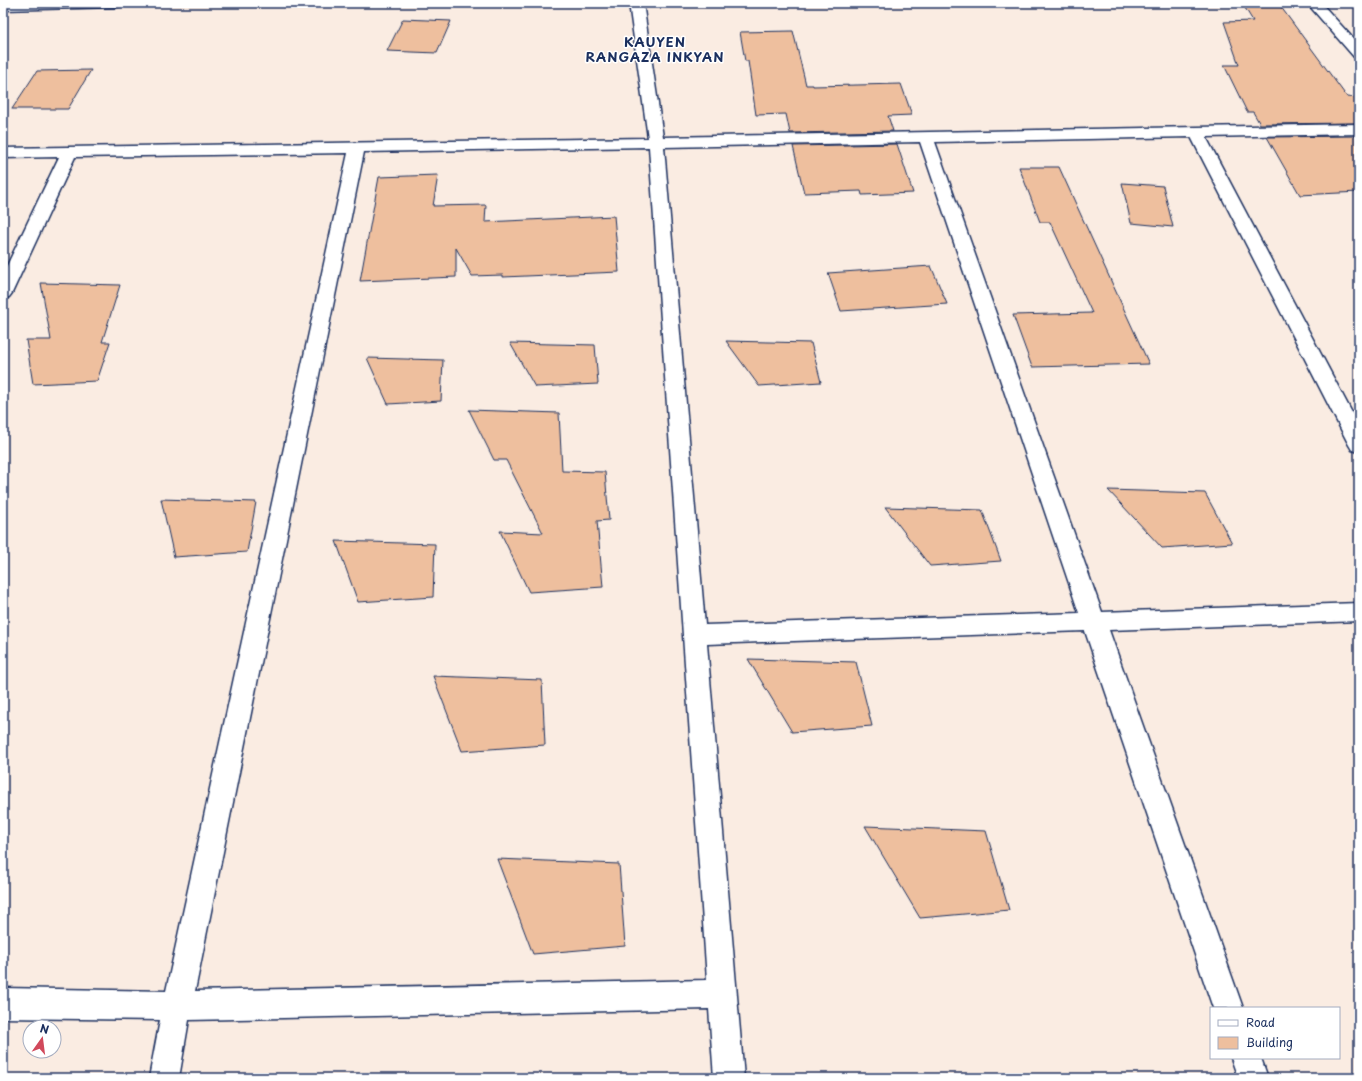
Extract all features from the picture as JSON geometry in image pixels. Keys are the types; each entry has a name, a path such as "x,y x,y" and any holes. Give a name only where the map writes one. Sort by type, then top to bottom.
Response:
{"street":[{"path":"3,6 116,3"},
{"path":"636,3 656,142 729,1078"},
{"path":"1314,3 1359,54"},
{"path":"3,153 357,148 1359,129"},
{"path":"1196,132 1359,444"},
{"path":"926,137 1228,1007"},
{"path":"164,1078 357,148"},
{"path":"3,293 69,152"},
{"path":"694,635 1359,612"},
{"path":"3,1003 178,1006 723,994"},
{"path":"1246,1059 1253,1078"}],"building":[{"path":"1242,3 1278,3 1347,97 1359,98 1359,123 1260,124 1253,112 1247,112 1224,65 1239,65 1224,22 1253,21"},
{"path":"403,19 451,21 437,53 387,51"},
{"path":"793,31 806,85 901,84 912,115 888,116 893,131 790,133 786,114 756,115 748,61 745,61 740,32"},
{"path":"91,70 68,109 12,109 37,71"},
{"path":"1359,136 1359,192 1300,195 1267,137"},
{"path":"897,144 913,193 862,195 861,191 804,193 793,146"},
{"path":"1019,167 1059,167 1149,364 1032,367 1013,315 1092,313 1050,222 1040,222"},
{"path":"438,175 433,206 486,205 485,222 614,216 619,272 503,277 503,275 472,276 456,248 456,277 360,281 379,177"},
{"path":"1122,183 1163,186 1173,227 1131,223"},
{"path":"931,266 947,304 841,311 828,273"},
{"path":"41,283 120,285 102,342 110,342 97,381 33,384 26,340 51,340"},
{"path":"726,341 811,343 821,382 759,386"},
{"path":"510,343 595,345 598,384 535,387"},
{"path":"367,358 443,360 441,401 388,404"},
{"path":"469,410 559,413 562,471 605,472 609,520 597,521 603,587 529,592 500,531 543,533 506,460 494,460"},
{"path":"1108,490 1205,493 1232,543 1162,548"},
{"path":"161,499 256,502 247,552 174,557"},
{"path":"885,507 982,510 1001,561 930,566"},
{"path":"336,541 435,544 433,597 358,602"},
{"path":"748,659 856,662 872,726 792,732"},
{"path":"433,676 542,680 545,745 462,751"},
{"path":"865,826 986,831 1009,910 920,918"},
{"path":"497,859 619,864 625,946 533,954"}],"district":[{"name":"KAUYEN RANGAZA INKYAN","path":"655,48"}]}
